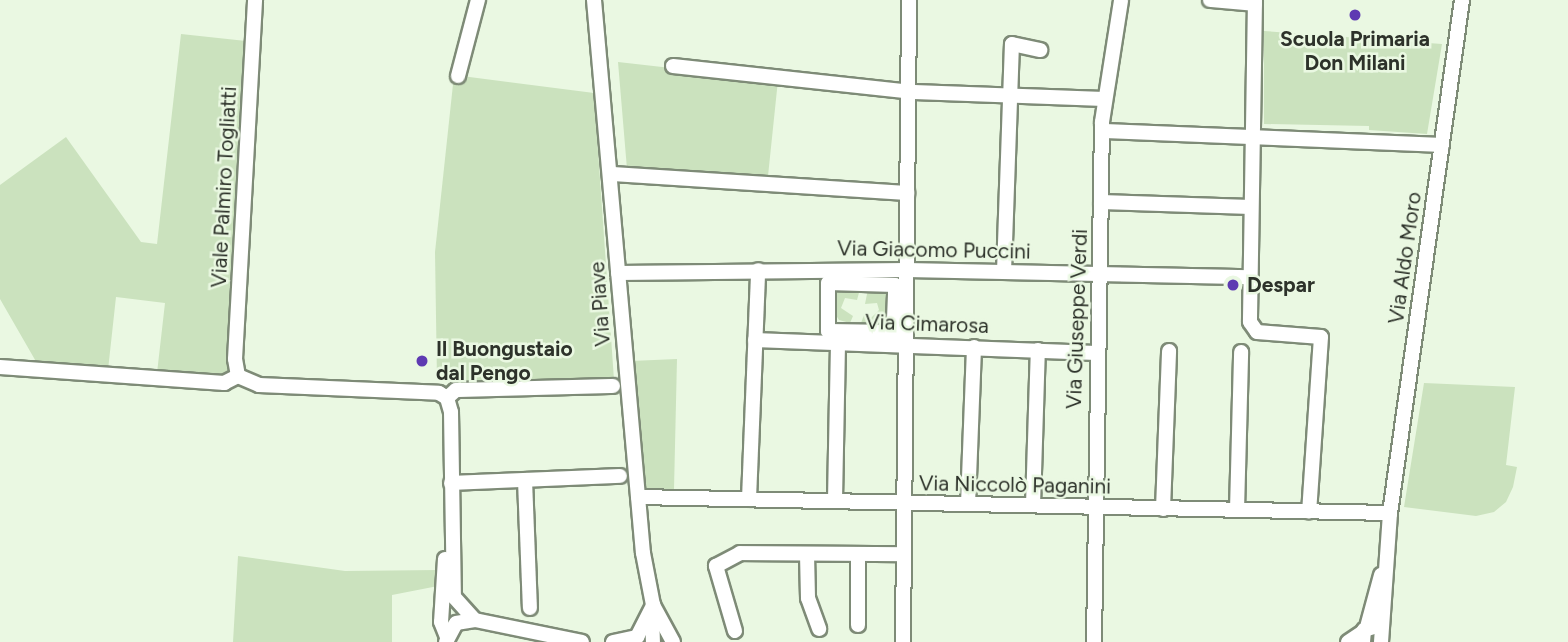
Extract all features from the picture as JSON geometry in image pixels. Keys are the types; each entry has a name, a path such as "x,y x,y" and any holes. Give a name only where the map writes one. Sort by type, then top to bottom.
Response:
{"street":[{"name":"Viale Palmiro Togliatti","path":"239,376 235,359 255,0"},
{"path":"458,76 478,0"},
{"name":"Via Piave","path":"594,0 612,174 638,497 652,609 673,642"},
{"path":"898,340 907,270 906,91 909,0"},
{"name":"Via Giuseppe Verdi","path":"1094,642 1096,353 1104,99 1121,0"},
{"path":"1210,0 1255,2 1251,329 1321,337 1309,512"},
{"name":"Via Aldo Moro","path":"1382,638 1390,518 1462,0"},
{"path":"1004,272 1012,44 1040,50"},
{"path":"673,66 906,91 1104,99"},
{"path":"1105,131 1442,145"},
{"path":"612,174 907,193"},
{"path":"1101,202 1251,207"},
{"path":"749,499 758,270"},
{"name":"Via Giacomo Puccini","path":"618,273 907,270 1250,277"},
{"path":"835,500 828,283 895,285 903,642"},
{"name":"Via Cimarosa","path":"755,340 898,340 1096,353"},
{"path":"968,504 974,347"},
{"path":"1033,505 1038,350"},
{"path":"1163,509 1169,351"},
{"path":"1237,510 1241,352"},
{"path":"0,367 224,383 239,376 259,385 439,393 447,398"},
{"path":"447,398 456,390 613,386"},
{"path":"447,398 454,597 469,620"},
{"path":"451,483 620,476"},
{"path":"524,480 530,608"},
{"name":"Via Niccolò Paganini","path":"638,497 1309,512 1390,518"},
{"name":"Via Aldo Moro","path":"1364,634 1390,518"},
{"path":"450,526 441,592 441,622 446,639 469,620"},
{"path":"735,631 716,566 740,554 902,554"},
{"path":"807,554 808,598 819,629"},
{"path":"858,554 858,625"},
{"path":"441,592 469,620 582,642"},
{"path":"613,642 637,637 652,609"},
{"path":"652,609 653,642"},
{"path":"1348,642 1377,628 1382,638"}],"green space":[{"path":"1264,31 1442,44 1427,134 1369,130 1369,126 1264,124"},
{"path":"181,34 246,41 233,372 224,378 157,373 165,303 116,297 108,370 38,365 0,299 0,185 66,137 141,242 157,244"},
{"path":"618,62 778,80 768,176 627,169"},
{"path":"454,75 594,93 614,380 437,381 435,252"},
{"path":"836,289 860,289 857,300 845,298 841,308 853,316 850,323 839,320 832,309"},
{"path":"868,289 886,292 890,313 886,321 861,323 864,315 871,318 879,310 877,303 865,304"},
{"path":"677,359 674,489 645,490 631,361"},
{"path":"1424,383 1515,387 1506,465 1517,467 1513,487 1506,502 1494,512 1476,516 1404,507"},
{"path":"238,556 345,571 438,570 438,586 392,595 392,642 233,642"}],"place":[{"name":"Scuola Primaria Don Milani","path":"1355,15"},
{"name":"Despar","path":"1233,285"},
{"name":"Il Buongustaio dal Pengo","path":"422,361"}]}
